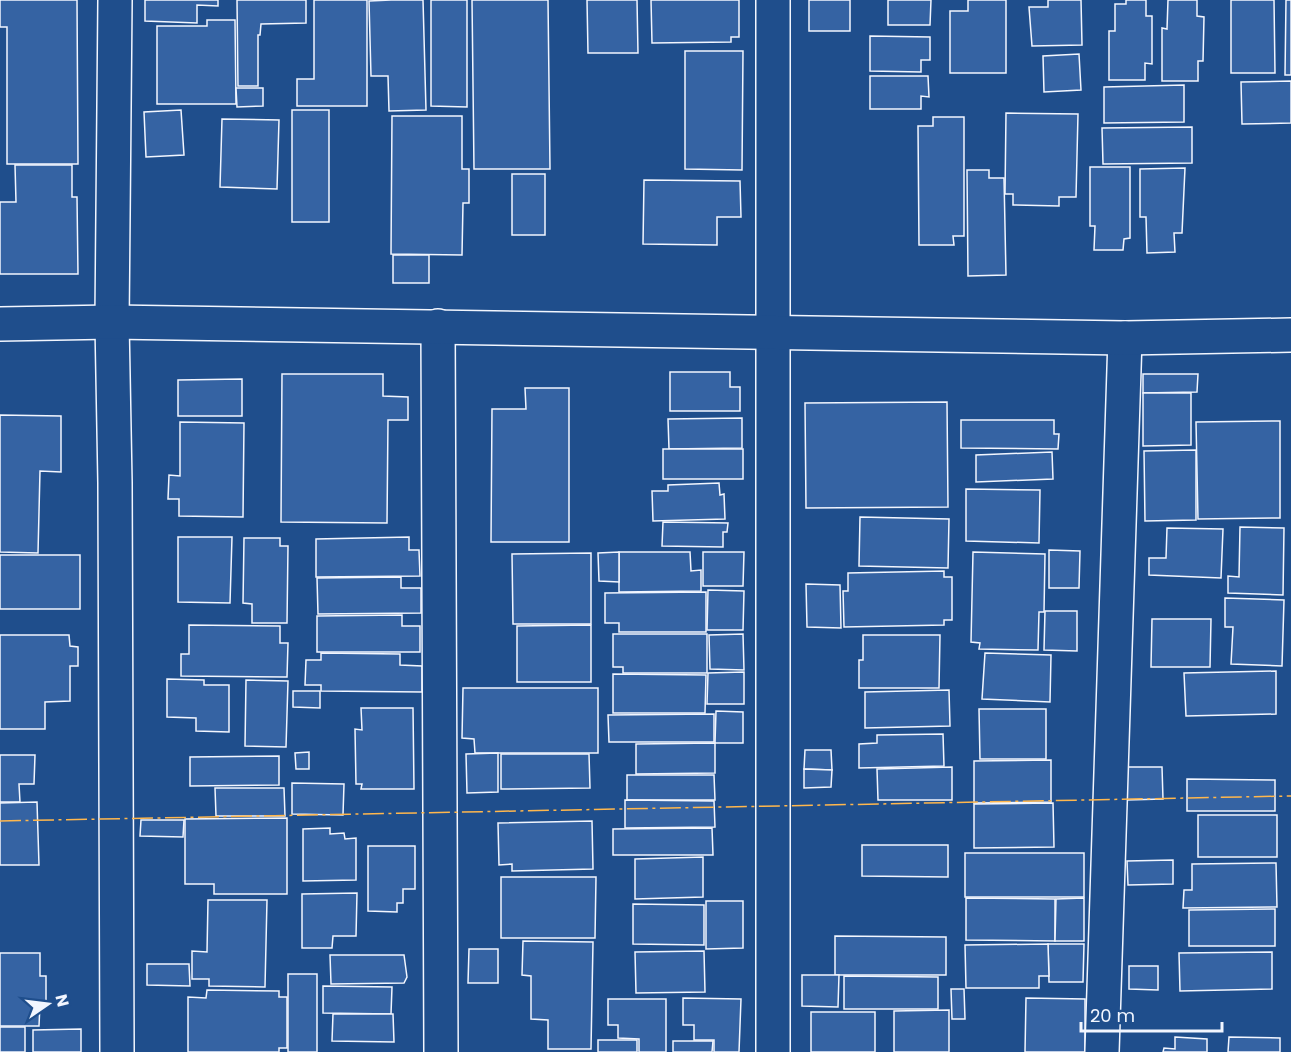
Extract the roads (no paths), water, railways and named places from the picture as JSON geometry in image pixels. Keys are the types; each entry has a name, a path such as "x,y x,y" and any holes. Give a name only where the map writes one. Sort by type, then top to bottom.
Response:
{"street":[{"path":"115,0 112,322 115,495 117,1052"},
{"path":"773,0 775,334 773,1052"},
{"path":"0,324 112,322 438,326 775,334 1125,338 1291,335"},
{"path":"438,326 441,1052"},
{"path":"1102,1052 1125,338"}]}
